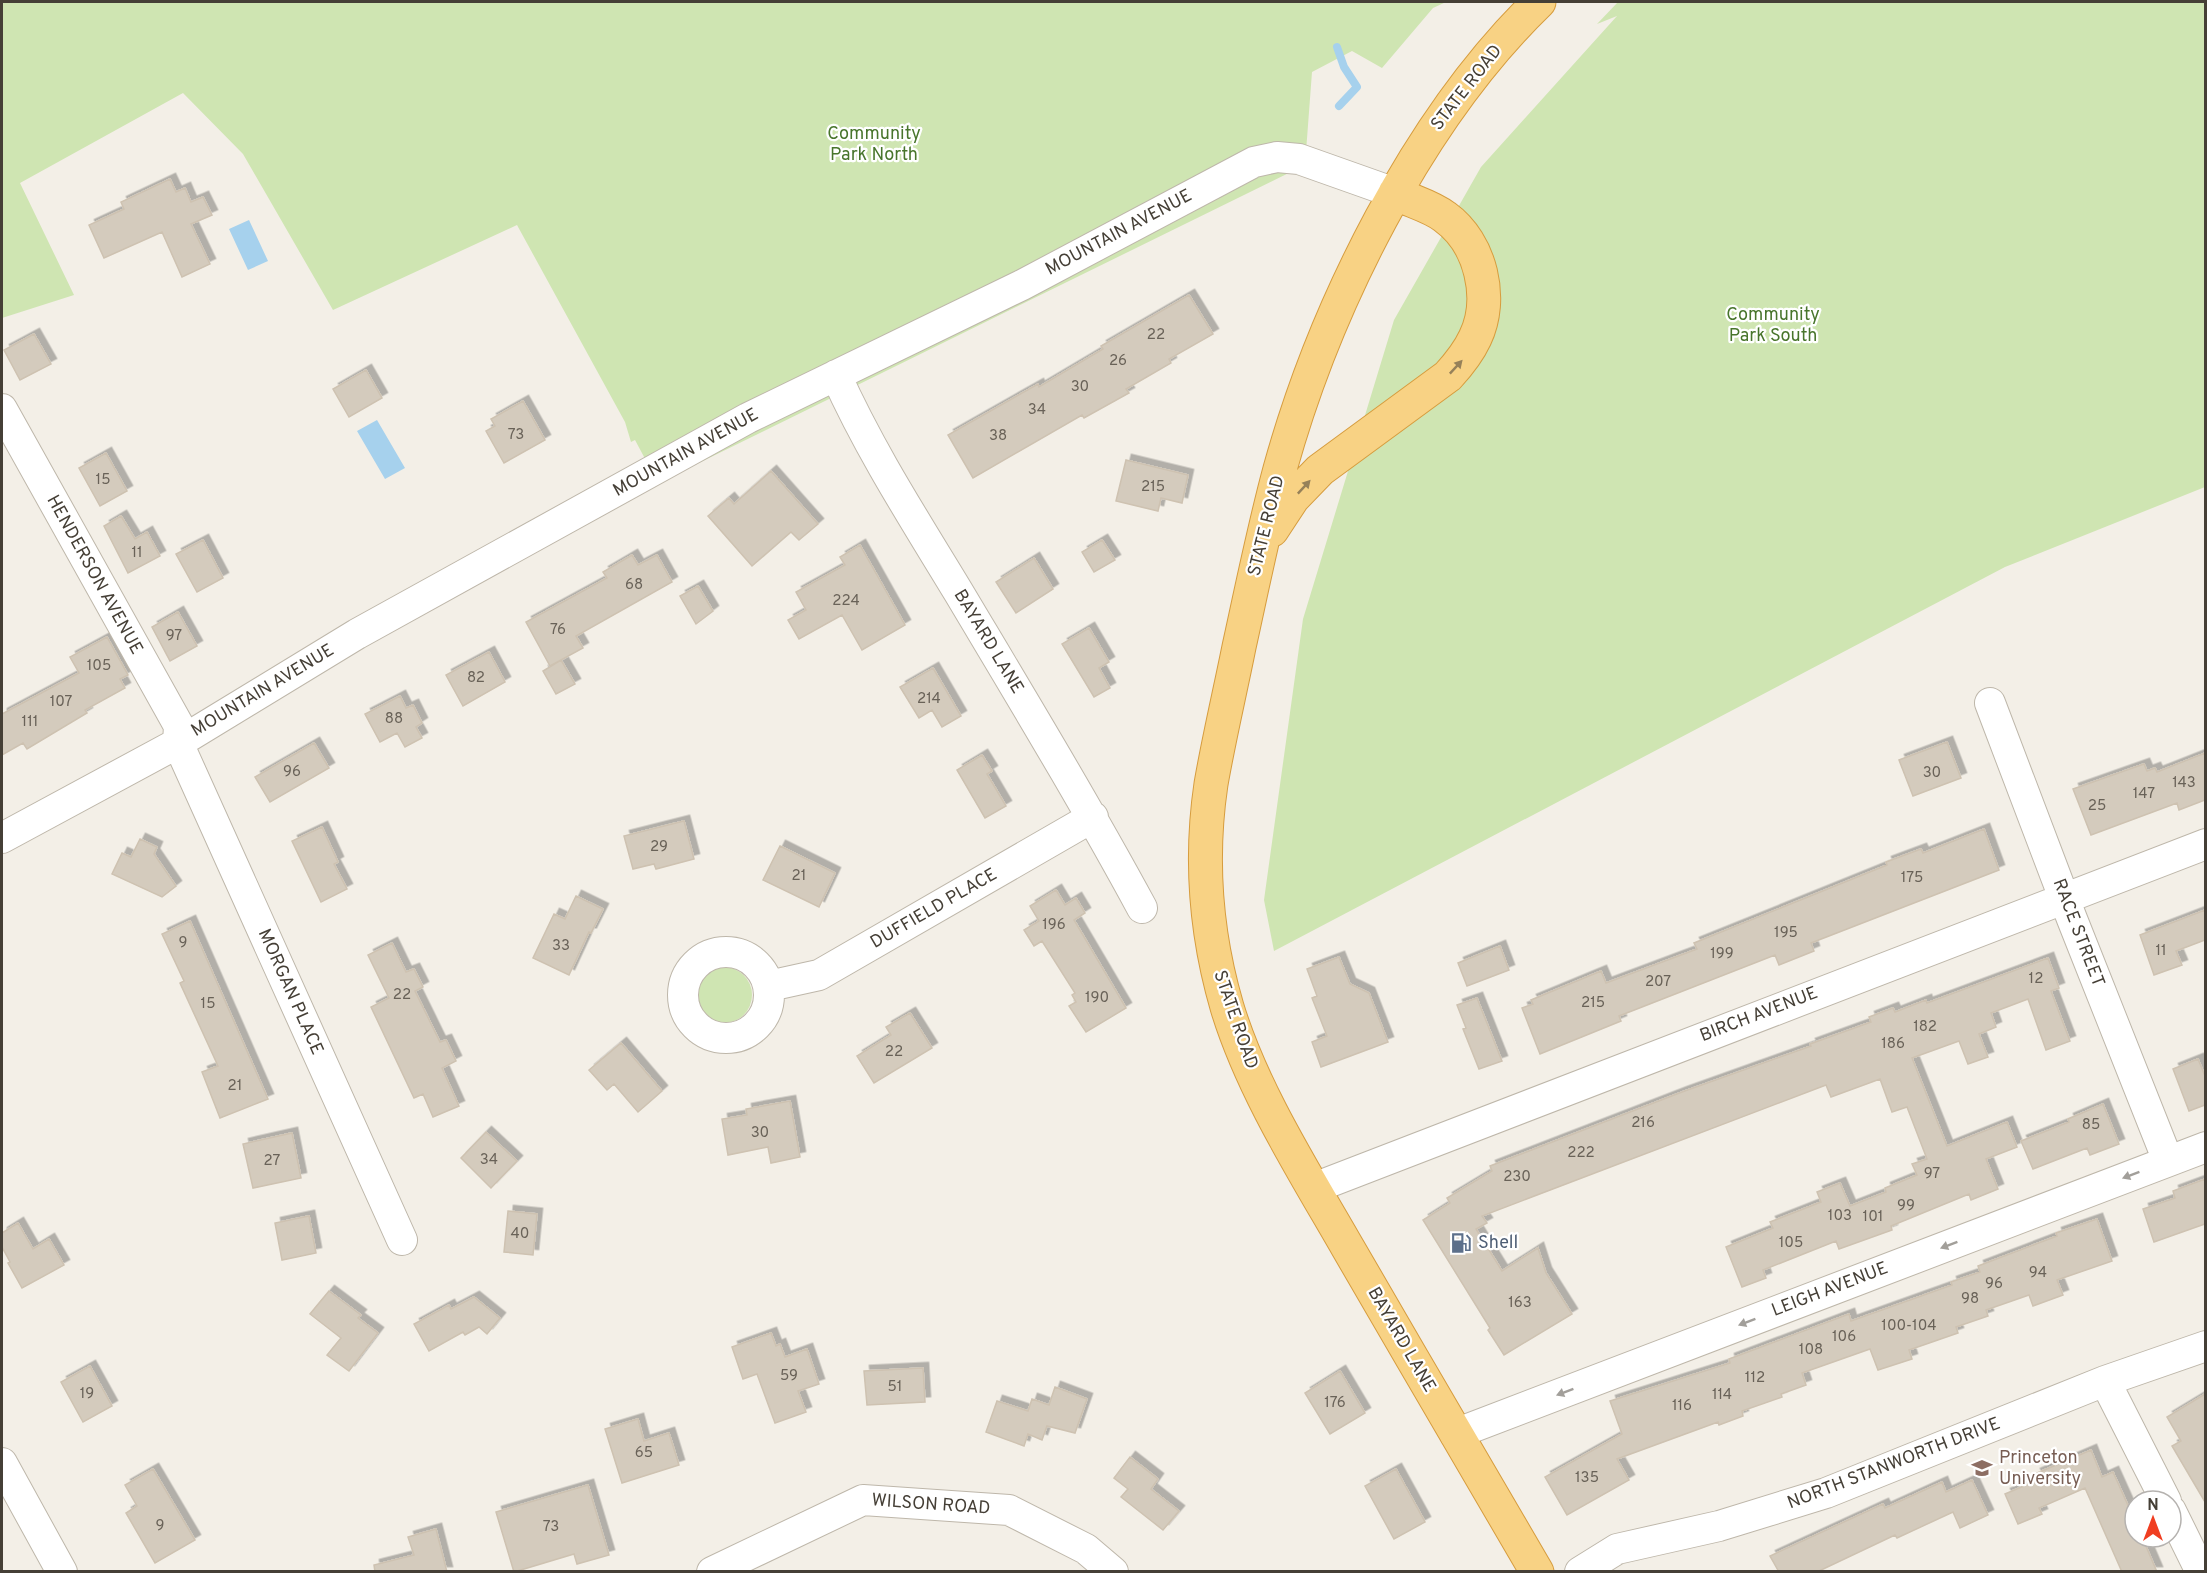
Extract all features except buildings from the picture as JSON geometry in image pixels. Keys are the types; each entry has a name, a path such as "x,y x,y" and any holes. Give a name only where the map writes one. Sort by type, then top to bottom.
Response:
{"highway":[{"name":"STATE ROAD","path":"1269,1107 1246,1060 1215,959 1208,907 1206,846 1211,784 1255,574 1281,467 1311,376 1347,287 1395,194 1428,139 1476,73 1539,2"},
{"path":"1255,574 1272,530 1300,491 1320,470 1448,376 1465,357 1476,337 1483,312 1483,284 1477,259 1463,234 1445,216 1395,194"},
{"name":"BAYARD LANE","path":"1269,1107 1455,1434 1537,1572"}],"street":[{"name":"MOUNTAIN AVENUE","path":"2,838 178,743 357,634 748,418 1022,285 1254,162 1277,157 1299,159 1395,194"},
{"name":"BAYARD LANE","path":"836,375 849,403 918,526 1093,817 1142,908"},
{"name":"HENDERSON AVENUE","path":"2,409 179,726 178,743"},
{"name":"RACE STREET","path":"1990,704 2168,1161"},
{"name":"MORGAN PLACE","path":"178,743 402,1240"},
{"name":"DUFFIELD PLACE","path":"769,986 819,975 1093,817"},
{"name":"BIRCH AVENUE","path":"1314,1188 2205,844"},
{"name":"LEIGH AVENUE","path":"1455,1434 2205,1147"},
{"name":"NORTH STANWORTH DRIVE","path":"1580,1572 1617,1549 1719,1526 1826,1493 2106,1382 2205,1346"},
{"path":"2106,1382 2160,1489"},
{"path":"2,1463 62,1572"},
{"name":"WILSON ROAD","path":"712,1572 863,1500 1009,1510 1086,1549 1113,1572"},
{"path":"2183,1535 2202,1572"}],"green space":[{"name":"Community Park North","path":"2,2 1446,2 1433,8 1382,68 1352,51 1312,72 1305,165 658,483 635,440 631,442 625,422 517,225 333,310 243,154 183,93 20,183 74,295 2,318"},
{"name":"Community Park South","path":"1618,2 2205,2 2205,487 2005,567 1274,951 1264,900 1303,619 1394,320 1481,167 1617,16 1597,24"},
{"path":"719,967 729,967 744,975 750,984 752,995 750,1006 744,1015 729,1023 719,1023 708,1018 701,1011 696,1000 696,990 701,979 708,972"}],"water":[{"path":"249,220 268,261 248,270 229,229"},
{"path":"377,420 405,468 385,479 357,431"}],"waterway":[{"path":"1337,47 1344,67 1357,87 1339,106"}],"place":[{"name":"Shell","path":"1461,1243"},
{"name":"Princeton University","path":"1982,1468"}]}
